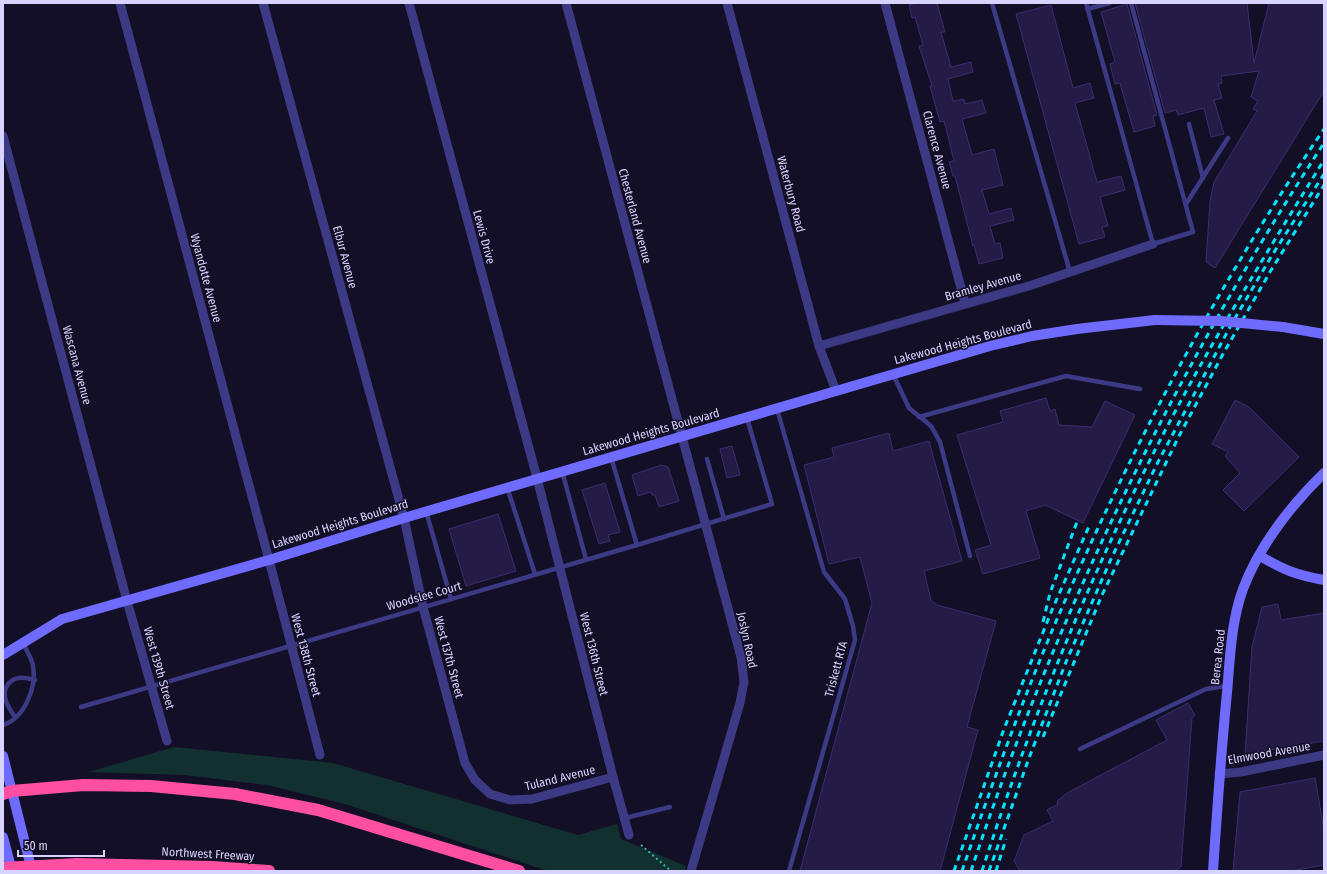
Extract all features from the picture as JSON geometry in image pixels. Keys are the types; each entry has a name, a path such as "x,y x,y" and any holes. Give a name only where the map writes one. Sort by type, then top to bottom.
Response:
{"highway":[{"path":"7,793 83,785 151,786 235,794 318,810 519,871"},
{"name":"Northwest Freeway","path":"3,868 77,864 212,867 269,871"}],"main road":[{"name":"Lakewood Heights Boulevard","path":"3,655 62,620 269,560 536,478 747,418 990,346 1032,336 1077,328 1155,320 1221,321 1283,327 1324,334"},
{"name":"Berea Road","path":"1213,871 1219,774 1227,686 1238,605 1246,582 1260,556 1286,515 1323,477"},
{"path":"1260,556 1286,571 1300,576 1324,580"},
{"path":"3,756 7,793 32,871"},
{"path":"3,837 12,871"}],"street":[{"name":"Wyandotte Avenue","path":"120,3 269,560"},
{"name":"Elbur Avenue","path":"263,3 404,518"},
{"name":"Lewis Drive","path":"409,3 536,478"},
{"name":"Chesterland Avenue","path":"566,3 682,436"},
{"name":"Waterbury Road","path":"727,3 819,346 836,391"},
{"name":"Clarence Avenue","path":"885,3 965,303"},
{"name":"Wascana Avenue","path":"3,136 127,601"},
{"name":"Bramley Avenue","path":"819,346 1032,285 1153,244"},
{"name":"Joslyn Road","path":"682,436 741,657 744,682 740,703 691,871"},
{"name":"West 136th Street","path":"536,478 613,777 630,835"},
{"name":"West 137th Street","path":"404,518 423,607 465,763 475,780 490,794"},
{"name":"West 138th Street","path":"269,560 290,646 320,755"},
{"name":"West 139th Street","path":"127,601 167,741"},
{"name":"Elmwood Avenue","path":"1219,774 1241,772 1324,755"},
{"name":"Tuland Avenue","path":"490,794 510,800 532,799 613,777"}],"lane":[{"path":"992,3 1070,272"},
{"path":"1086,3 1153,244 1193,232 1131,3"},
{"path":"1087,9 1110,3"},
{"path":"1189,124 1203,178"},
{"path":"1186,204 1228,138"},
{"path":"893,374 909,408 931,426 940,442 970,556"},
{"path":"919,417 1066,376 1140,389"},
{"name":"Triskett RTA","path":"777,409 824,572 846,599 855,640 789,871"},
{"name":"Woodslee Court","path":"81,708 772,504 747,418"},
{"path":"611,457 637,545"},
{"path":"707,459 724,519"},
{"path":"562,471 586,559"},
{"path":"507,487 535,574"},
{"path":"426,511 450,599"},
{"path":"3,725 8,724 19,714 29,699 35,680 33,664 23,643"},
{"path":"15,717 6,704 4,688 11,681 19,678 35,680"},
{"path":"1080,749 1206,689 1227,686"},
{"path":"625,818 670,808"}],"path":[{"path":"641,845 672,871"}],"green space":[{"path":"174,747 333,763 578,835 617,824 621,839 686,866 685,871 548,871 345,804 267,785 184,775 89,772"}],"building":[{"path":"917,3 937,3 945,32 941,32 951,67 971,62 973,72 948,79 953,101 964,99 965,104 982,100 986,113 962,119 972,155 994,149 1003,185 982,190 989,214 1011,208 1014,220 990,226 995,244 1000,243 1003,258 979,264 955,176 953,176 949,162 954,161 944,121 940,122 930,86 932,86 919,46 923,45 915,17 912,18 909,5"},
{"path":"1135,3 1247,3 1254,63 1269,3 1324,3 1324,91 1215,268 1206,262 1210,201 1214,182 1257,111 1253,109 1258,101 1251,97 1259,71 1221,76 1222,83 1218,84 1222,98 1214,100 1224,134 1211,137 1204,108 1178,115 1176,110 1165,113"},
{"path":"1127,4 1157,115 1153,116 1155,126 1134,132 1120,83 1115,84 1110,64 1115,62 1101,12"},
{"path":"1051,5 1073,88 1090,83 1094,98 1075,103 1097,182 1121,176 1125,190 1100,197 1108,226 1102,227 1105,237 1079,244 1016,14"},
{"path":"1046,398 1050,411 1055,409 1059,425 1092,427 1105,401 1135,415 1083,523 1045,505 1026,511 1040,558 983,574 975,550 991,545 957,435 1003,422 1000,411"},
{"path":"1235,400 1249,407 1299,457 1244,511 1223,490 1240,473 1225,456 1228,452 1212,444"},
{"path":"889,433 893,451 929,441 962,561 924,571 931,600 937,605 996,621 967,727 978,730 940,871 800,871 872,603 860,557 829,564 804,465 834,457 832,448"},
{"path":"732,446 740,475 727,478 720,449"},
{"path":"661,465 668,467 679,501 659,507 655,495 652,495 651,492 638,496 632,475"},
{"path":"605,483 620,532 608,535 610,541 599,544 582,490"},
{"path":"498,514 516,571 466,586 449,529"},
{"path":"1278,604 1281,620 1324,613 1324,741 1245,754 1252,647 1262,607"},
{"path":"1188,703 1195,715 1192,718 1181,867 1174,871 1020,871 1014,861 1024,835 1053,821 1047,810 1058,804 1057,801 1067,793 1167,740 1156,720"},
{"path":"1315,778 1324,830 1324,865 1291,871 1233,871 1240,792"}],"railway":[{"path":"962,871 1036,669 1064,603 1121,480 1151,419 1216,301 1287,185 1324,129"},
{"path":"971,871 1005,775 1041,681 1081,587 1124,495 1218,316 1324,143"},
{"path":"982,871 1026,743 1051,680 1076,618 1133,495 1163,434 1195,375 1258,267 1324,160"},
{"path":"989,871 1029,758 1066,662 1111,559 1158,462 1231,325 1271,257 1324,174"},
{"path":"1043,737 1102,595 1179,436 1223,354 1270,272 1324,185"},
{"path":"1043,622 1050,593 1077,522"},
{"path":"954,871 1004,729 1052,610 1090,524"},
{"path":"996,871 1006,839"}]}
